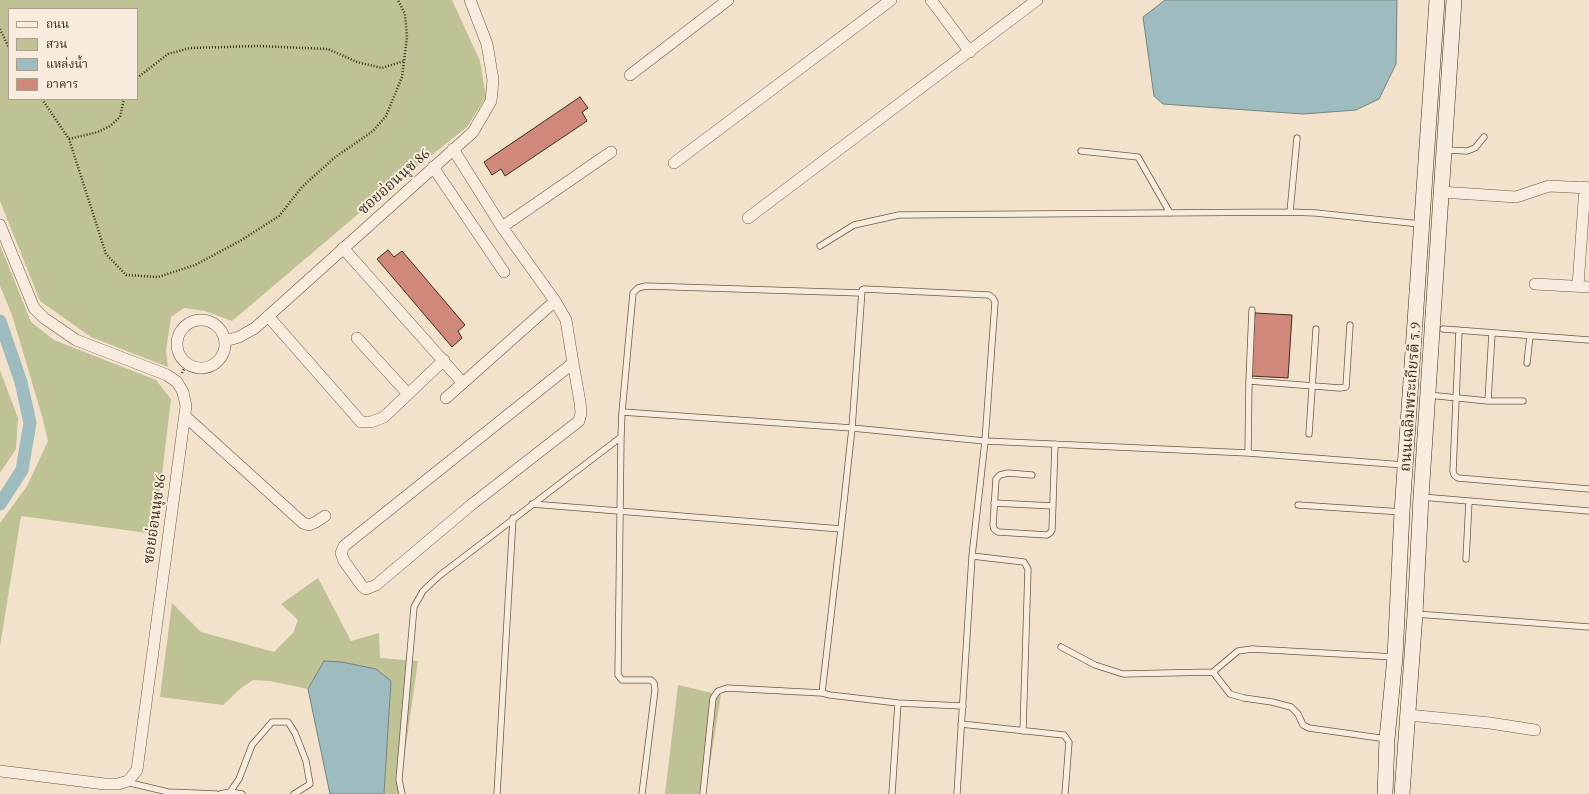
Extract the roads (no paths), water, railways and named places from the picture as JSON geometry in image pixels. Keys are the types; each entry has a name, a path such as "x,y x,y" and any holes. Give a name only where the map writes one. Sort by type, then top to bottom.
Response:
{"main road":[{"name":"ถนนเฉลิมพระเกียรติ ร.9","path":"1385,794 1387,739 1395,657 1402,512 1437,0"},
{"name":"ถนนเฉลิมพระเกียรติ ร.9","path":"1402,794 1415,614 1421,497 1454,0"}],"street":[{"name":"ซอยอ่อนนุช 86","path":"225,341 240,337 255,328 473,132 491,101 493,80 487,44 470,0"},
{"path":"630,76 728,0"},
{"path":"674,163 891,0"},
{"path":"931,0 970,52"},
{"path":"748,218 970,52 1036,0"},
{"path":"453,149 502,227 555,301 566,320 573,362 581,413 579,421 471,505 376,585 369,589 362,586 344,561 341,553 344,546 573,362"},
{"path":"502,227 611,152"},
{"path":"433,167 504,272"},
{"path":"1441,192 1516,197 1548,186 1587,187 1583,286 1535,284"},
{"name":"ซอยอ่อนนุช 86","path":"0,225 34,308 44,318 76,340 167,375 177,382 183,392 186,406 185,416 139,761 137,770 128,780 123,782"},
{"path":"343,248 462,382"},
{"path":"446,398 462,382 555,301"},
{"path":"268,316 361,422 371,422 384,417 444,360"},
{"path":"200,320 212,322 219,327 225,341 225,349 222,356 210,366 202,368 194,367 187,363 178,351 178,336 182,328 188,323 200,320"},
{"path":"357,338 408,394"},
{"path":"185,416 303,523 308,525 325,516"},
{"path":"1408,715 1490,723 1535,730"},
{"path":"0,771 105,784 123,782"}],"lane":[{"path":"1444,150 1467,151 1475,148 1484,137"},
{"path":"1290,212 1296,138"},
{"path":"1081,151 1138,157 1170,213"},
{"path":"820,246 854,225 899,215 1290,212 1316,213 1422,225"},
{"path":"642,794 656,690 654,683 651,680 622,680 618,675 621,437 633,293 638,288 646,286 861,293"},
{"path":"822,693 852,428 862,290 989,295 995,302 984,441 972,556 957,794"},
{"path":"1248,453 1248,380 1252,310"},
{"path":"1248,380 1340,388 1346,387 1350,325"},
{"path":"1309,434 1316,330"},
{"path":"1443,330 1589,340"},
{"path":"1459,330 1454,475 1458,478 1589,489"},
{"path":"1488,401 1492,333"},
{"path":"1527,363 1530,336"},
{"path":"1428,395 1488,401 1523,401"},
{"path":"622,412 852,428 984,441 1248,453 1406,465"},
{"path":"402,794 399,780 414,608 423,591 513,518 621,437"},
{"path":"1032,475 1008,473 996,479 993,524 994,529 998,532 1047,535 1052,530 1055,444"},
{"path":"1421,497 1589,511"},
{"path":"1466,559 1469,502"},
{"path":"994,503 1053,506"},
{"path":"532,504 841,529"},
{"path":"1298,505 1402,512"},
{"path":"497,794 513,518"},
{"path":"972,556 1024,562 1028,569 1023,731"},
{"path":"1415,614 1589,627"},
{"path":"1061,646 1095,665 1124,674 1213,672 1238,651 1252,649 1395,657"},
{"path":"1213,672 1230,694 1291,707 1298,714 1303,725 1309,728 1387,739"},
{"path":"703,794 713,698 718,691 727,688 822,693 830,696 898,703 963,706"},
{"path":"892,794 898,703"},
{"path":"230,792 238,779 252,745 272,722 288,722 295,733 306,761 310,784 294,794"},
{"path":"961,724 1064,736 1068,738 1069,742 1065,794"},
{"path":"123,782 168,792 216,794"},
{"path":"220,794 230,792 242,794"}],"water":[{"path":"1165,0 1397,0 1396,64 1379,99 1356,110 1303,114 1163,104 1154,96 1143,17"},
{"path":"324,661 342,662 376,669 391,681 384,794 330,794 308,689"}],"waterway":[{"path":"0,321 21,382 30,423 22,470 0,504"}]}
